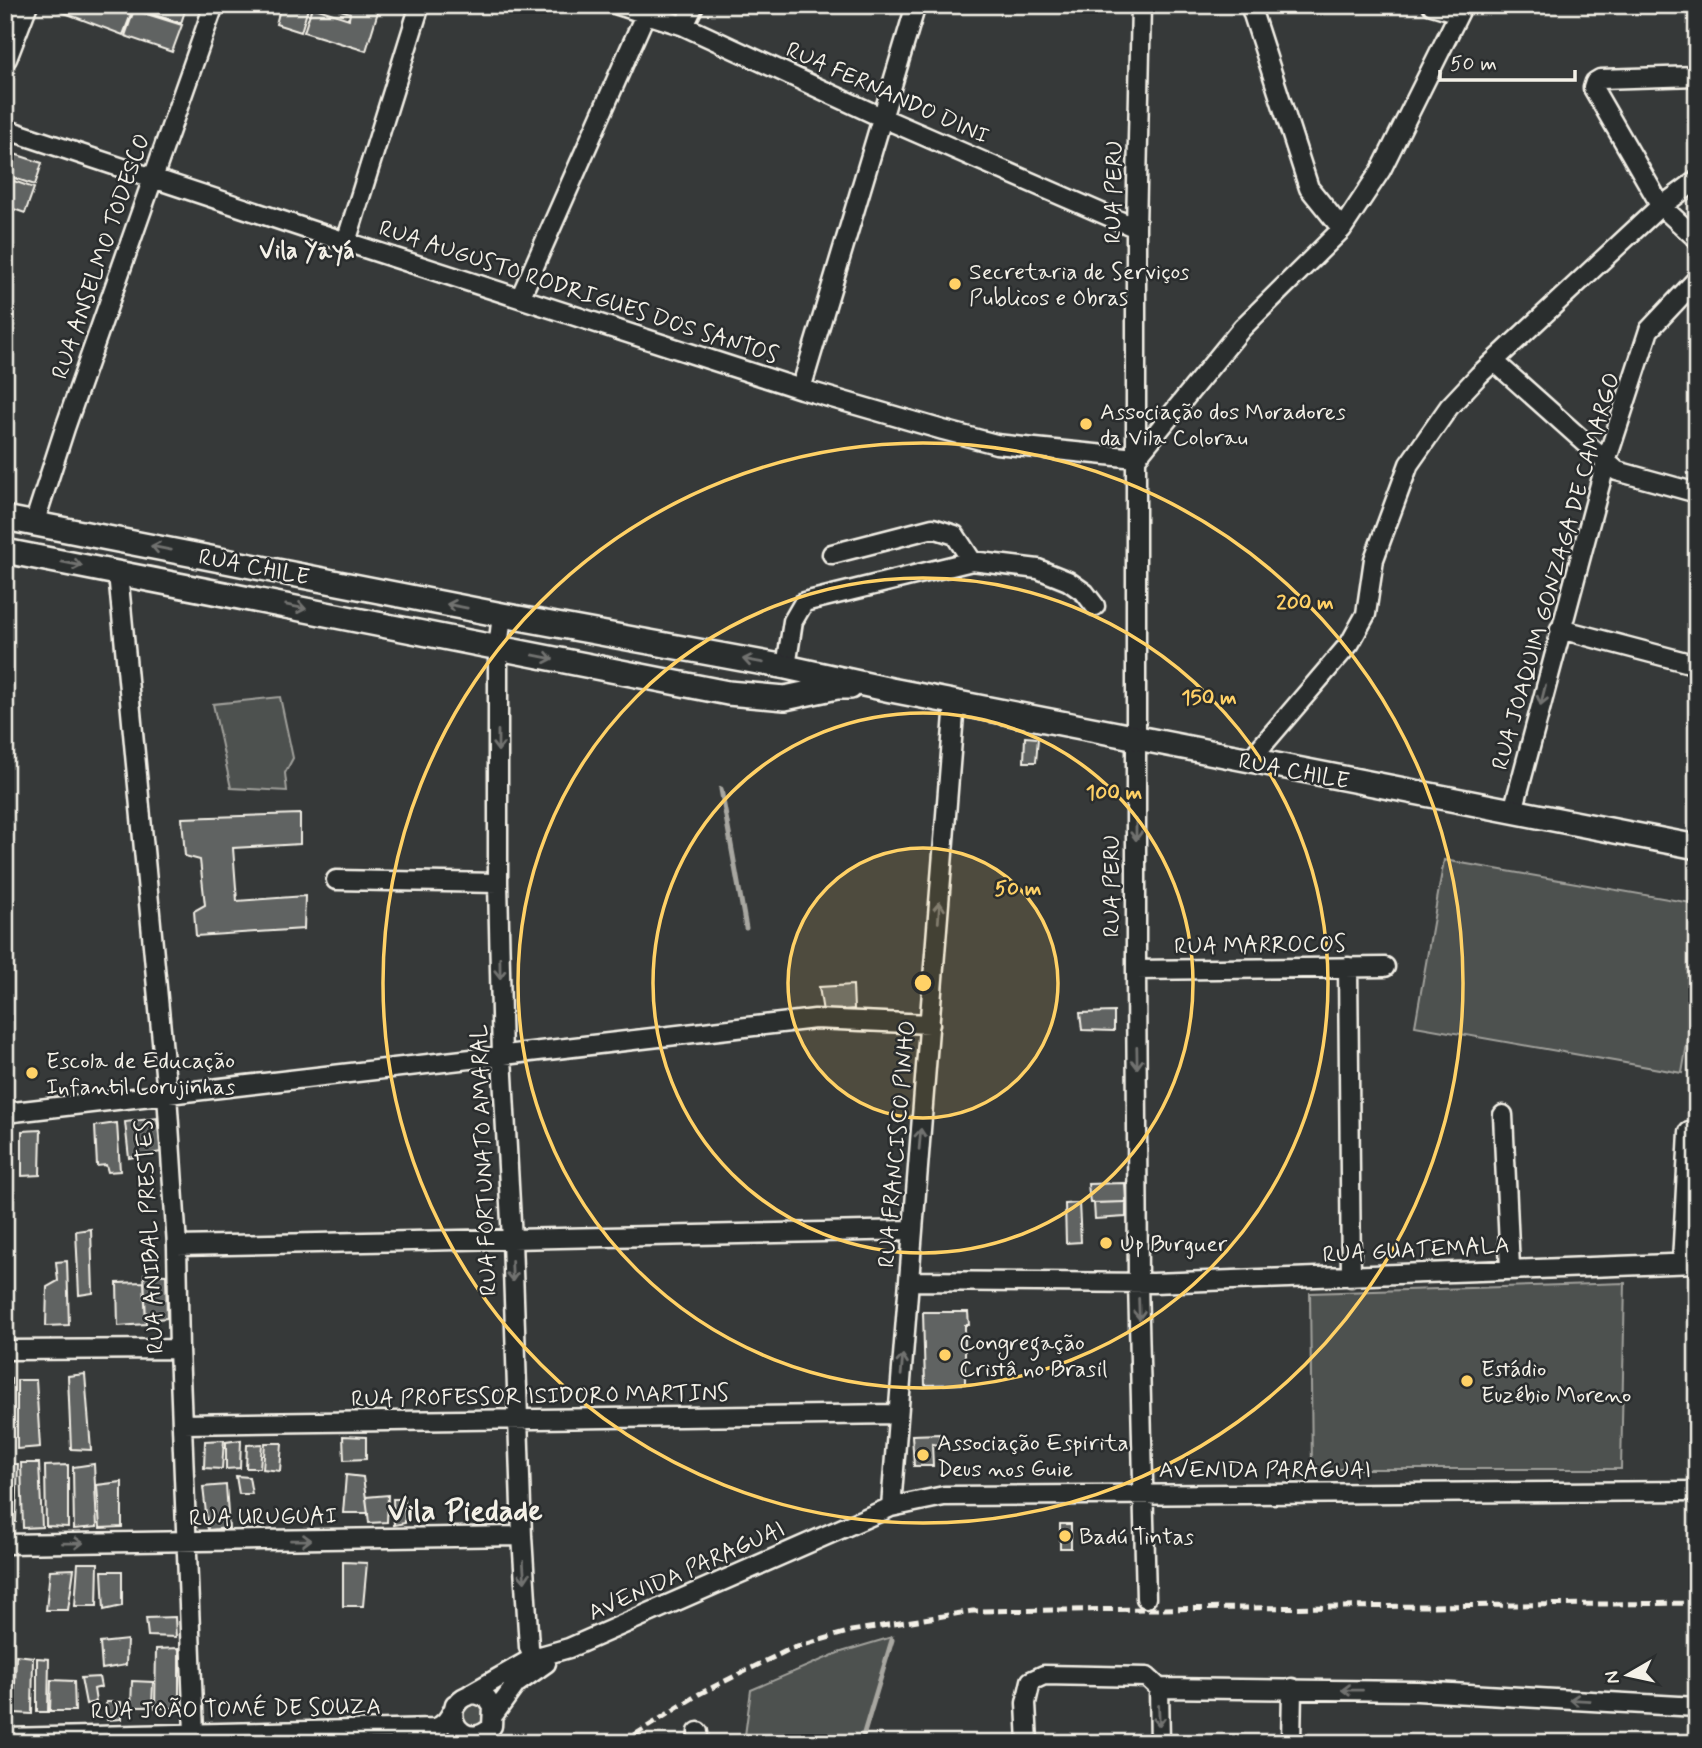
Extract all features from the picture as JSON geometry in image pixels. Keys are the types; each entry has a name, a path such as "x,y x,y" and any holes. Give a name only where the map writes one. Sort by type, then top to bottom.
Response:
{"main road":[{"path":"5,57 25,5"},
{"name":"RUA CHILE","path":"5,518 502,615 786,667 891,691 1697,847"},
{"name":"RUA CHILE","path":"5,551 728,693 785,698 837,687 891,691"},
{"path":"785,698 796,688 797,680 792,670 786,667"}],"street":[{"name":"RUA ANSELMO TODESCO","path":"34,524 65,428 214,5"},
{"path":"345,242 420,5"},
{"name":"RUA FERNANDO DINI","path":"618,5 684,26 883,118 1136,228"},
{"path":"684,26 694,5"},
{"path":"801,388 916,5"},
{"name":"RUA PERU","path":"1141,5 1136,228 1135,737 1138,1283 1146,1598"},
{"path":"1250,5 1309,188 1342,229"},
{"path":"1136,458 1242,328 1342,229 1381,170 1461,9 1432,5"},
{"path":"521,296 645,15"},
{"path":"1697,76 1610,79 1595,82 1593,88 1661,206 1697,239"},
{"name":"RUA AUGUSTO RODRIGUES DOS SANTOS","path":"9,129 345,242 521,296 801,388 996,444 1136,458"},
{"path":"1249,761 1350,643 1366,614 1374,559 1409,464 1449,407 1479,375 1661,206 1697,180"},
{"name":"RUA JOAQUIM GONZAGA DE CAMARGO","path":"1513,811 1606,462 1649,330 1697,279"},
{"path":"1495,362 1617,471 1697,493"},
{"path":"832,554 933,528 956,534 972,561"},
{"path":"786,667 793,621 804,602 972,561 1038,569 1068,581 1085,593 1095,606"},
{"name":"RUA ANIBAL PRESTES","path":"117,573 167,1094 177,1246 194,1733"},
{"path":"498,648 502,615"},
{"path":"1560,629 1697,665"},
{"name":"RUA FORTUNATO AMARAL","path":"498,648 498,883 502,1057 512,1240 522,1536 529,1647 536,1663"},
{"name":"RUA FRANCISCO PINHO","path":"891,1507 955,702"},
{"path":"336,880 498,883"},
{"path":"1348,967 1351,1277"},
{"name":"RUA MARROCOS","path":"1136,970 1385,967"},
{"path":"5,1113 815,1019 930,1024"},
{"path":"1503,1115 1510,1268"},
{"path":"1689,1132 1689,1262"},
{"path":"177,1246 912,1230"},
{"name":"RUA GUATEMALA","path":"909,1282 1138,1283 1351,1277 1689,1262"},
{"path":"5,1350 179,1349"},
{"name":"RUA PROFESSOR ISIDORO MARTINS","path":"183,1424 898,1414"},
{"name":"AVENIDA PARAGUAI","path":"470,1694 891,1507 944,1496 1697,1491"},
{"name":"RUA URUGUAI","path":"5,1544 522,1536"},
{"name":"AVENIDA PARAGUAI","path":"495,1713 516,1684 536,1663"},
{"path":"1028,1743 1026,1703 1031,1681 1044,1675 1147,1677 1158,1688 1160,1743"},
{"path":"1158,1688 1417,1691 1697,1707"},
{"path":"1291,1743 1292,1688"},
{"path":"453,1715 458,1730 481,1739 492,1726 495,1713 494,1707 486,1698 470,1694 459,1700 453,1715 454,1743"},
{"name":"RUA JOÃO TOMÉ DE SOUZA","path":"5,1738 435,1728 453,1715"}],"shaded area":[{"path":"280,697 293,758 285,773 287,791 231,788 213,704"},
{"path":"1444,860 1697,904 1697,987 1682,1073 1415,1026"},
{"name":"Estádio Euzébio Moreno","path":"1625,1283 1621,1469 1312,1469 1310,1293"},
{"path":"892,1637 861,1743 744,1743 751,1690 838,1653"},
{"path":"468,1701 483,1703 488,1715 481,1728 464,1726 459,1710"}],"building":[{"path":"61,5 109,5 131,14 123,35 59,11"},
{"path":"137,5 187,5 181,23 136,9"},
{"path":"281,5 309,5 301,32 276,24"},
{"path":"325,5 380,5 366,51 304,32 312,7 349,19 350,13"},
{"path":"134,10 182,25 172,52 125,36"},
{"path":"5,151 42,163 35,185 5,175"},
{"path":"5,178 34,188 25,213 5,206"},
{"path":"1025,737 1038,738 1036,762 1024,762"},
{"path":"300,814 300,844 233,848 237,901 305,896 304,929 196,936 194,911 205,905 200,860 185,856 182,818"},
{"path":"853,985 854,1009 823,1012 819,987"},
{"path":"1114,1012 1114,1031 1082,1030 1080,1013"},
{"path":"157,1118 161,1152 129,1158 125,1122"},
{"path":"117,1123 120,1171 108,1172 106,1165 97,1166 95,1126"},
{"path":"41,1130 40,1175 22,1176 22,1131"},
{"path":"1125,1183 1126,1202 1090,1203 1088,1184"},
{"path":"1126,1202 1126,1217 1095,1219 1094,1203"},
{"path":"1079,1203 1081,1242 1066,1243 1065,1204"},
{"path":"91,1229 93,1293 79,1295 76,1231"},
{"path":"67,1261 69,1325 46,1326 47,1287 58,1281 56,1262"},
{"path":"144,1274 166,1275 167,1318 146,1320"},
{"path":"144,1282 146,1324 118,1326 117,1283"},
{"name":"Congregação Cristâ no Brasil","path":"923,1312 968,1312 969,1325 965,1325 965,1384 925,1385"},
{"path":"85,1374 91,1450 71,1449 68,1376"},
{"path":"11,1378 11,1425 5,1425 5,1379"},
{"path":"17,1380 36,1380 40,1447 17,1449"},
{"name":"Associação Espirita Deus nos Guie","path":"940,1434 939,1445 932,1444 933,1466 914,1466 912,1435"},
{"path":"343,1436 366,1437 366,1459 344,1460"},
{"path":"224,1440 222,1469 204,1468 205,1441"},
{"path":"241,1440 240,1468 226,1469 226,1442"},
{"path":"265,1443 282,1443 280,1471 263,1469"},
{"path":"262,1444 260,1468 246,1468 247,1445"},
{"path":"21,1463 39,1463 42,1527 23,1528"},
{"path":"5,1464 18,1464 16,1522 5,1521"},
{"path":"94,1464 97,1527 74,1529 73,1467"},
{"path":"68,1465 68,1527 46,1526 45,1466"},
{"path":"346,1475 363,1477 368,1513 343,1513"},
{"path":"236,1476 249,1477 252,1494 239,1494"},
{"path":"122,1482 122,1527 100,1528 97,1485"},
{"path":"226,1485 229,1528 208,1530 203,1487"},
{"path":"388,1495 387,1522 369,1523 366,1497"},
{"path":"393,1499 404,1499 405,1523 394,1525"},
{"name":"Badú Tintas","path":"1060,1524 1071,1524 1071,1548 1060,1548"},
{"path":"343,1562 367,1563 363,1606 343,1606"},
{"path":"78,1563 98,1563 97,1606 75,1606"},
{"path":"74,1569 68,1610 46,1610 50,1570"},
{"path":"102,1571 122,1571 122,1606 104,1610"},
{"path":"175,1617 176,1637 148,1636 146,1618"},
{"path":"127,1640 126,1665 102,1669 100,1643"},
{"path":"179,1648 179,1708 155,1708 156,1649"},
{"path":"16,1655 33,1657 32,1714 14,1713"},
{"path":"37,1658 49,1659 48,1712 37,1712"},
{"path":"99,1677 101,1687 94,1689 96,1702 86,1704 81,1678"},
{"path":"51,1680 74,1681 75,1711 50,1711"},
{"path":"132,1681 153,1682 152,1707 131,1707"},
{"path":"106,1702 121,1702 121,1719 107,1720"}],"waterway":[{"path":"721,789 746,928"},
{"path":"861,1743 892,1640"}],"railway":[{"path":"622,1743 699,1694 790,1649 851,1631 973,1611 1697,1603"}],"place":[{"name":"Secretaria de Serviços Publicos e Obras","path":"955,284"},
{"name":"Associação dos Moradores da Vila Colorau","path":"1086,424"},
{"name":"Escola de Educação Infantil Corujinhas","path":"32,1073"},
{"name":"Up Burguer","path":"1106,1243"},
{"name":"Congregação Cristâ no Brasil","path":"945,1355"},
{"name":"Estádio Euzébio Moreno","path":"1467,1381"},
{"name":"Associação Espirita Deus nos Guie","path":"923,1455"},
{"name":"Badú Tintas","path":"1065,1536"}],"district":[{"name":"Vila Yayá","path":"307,250"},
{"name":"Vila Piedade","path":"465,1510"}]}
